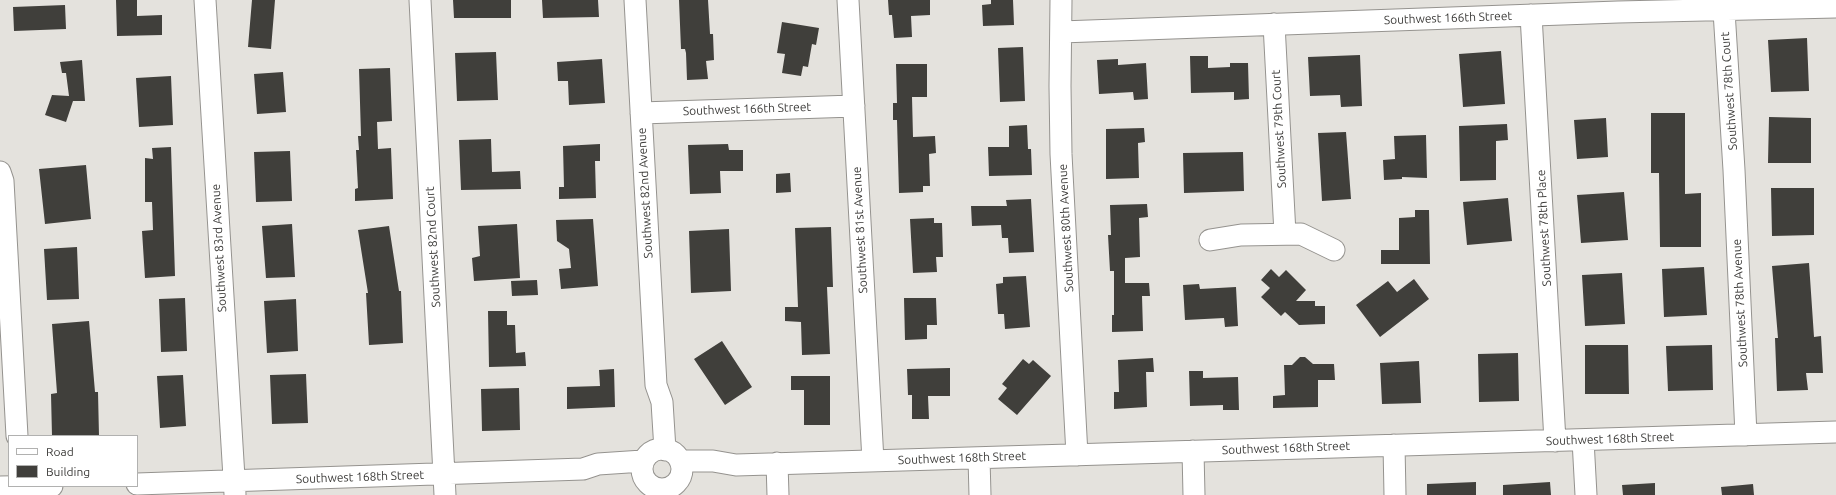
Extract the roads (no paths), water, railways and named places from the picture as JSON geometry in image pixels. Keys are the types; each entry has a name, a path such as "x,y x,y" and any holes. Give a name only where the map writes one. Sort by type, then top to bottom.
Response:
{"street":[{"name":"Southwest 83rd Avenue","path":"205,0 234,488"},
{"name":"Southwest 82nd Court","path":"420,0 445,485"},
{"name":"Southwest 82nd Avenue","path":"635,0 656,385 662,402 661,473"},
{"name":"Southwest 81st Avenue","path":"848,0 873,461"},
{"name":"Southwest 80th Avenue","path":"1061,0 1061,154 1077,455"},
{"name":"Southwest 166th Street","path":"1061,32 1532,15 1836,7"},
{"name":"Southwest 78th Court","path":"1724,11 1734,170"},
{"name":"Southwest 78th Place","path":"1532,15 1555,441"},
{"name":"Southwest 79th Court","path":"1274,24 1285,234"},
{"name":"Southwest 166th Street","path":"641,113 854,106"},
{"name":"Southwest 78th Avenue","path":"1734,170 1746,435"},
{"path":"0,172 3,181 17,435"},
{"path":"1210,240 1241,235 1301,234 1334,250"},
{"name":"Southwest 168th Street","path":"138,484 234,488 445,485 583,469 598,464 661,473 712,461 736,465 1836,432"},
{"path":"1584,440 1586,495"},
{"path":"1394,445 1395,495"},
{"path":"1193,451 1194,495"},
{"path":"978,458 980,495"},
{"path":"777,463 778,495"}]}
